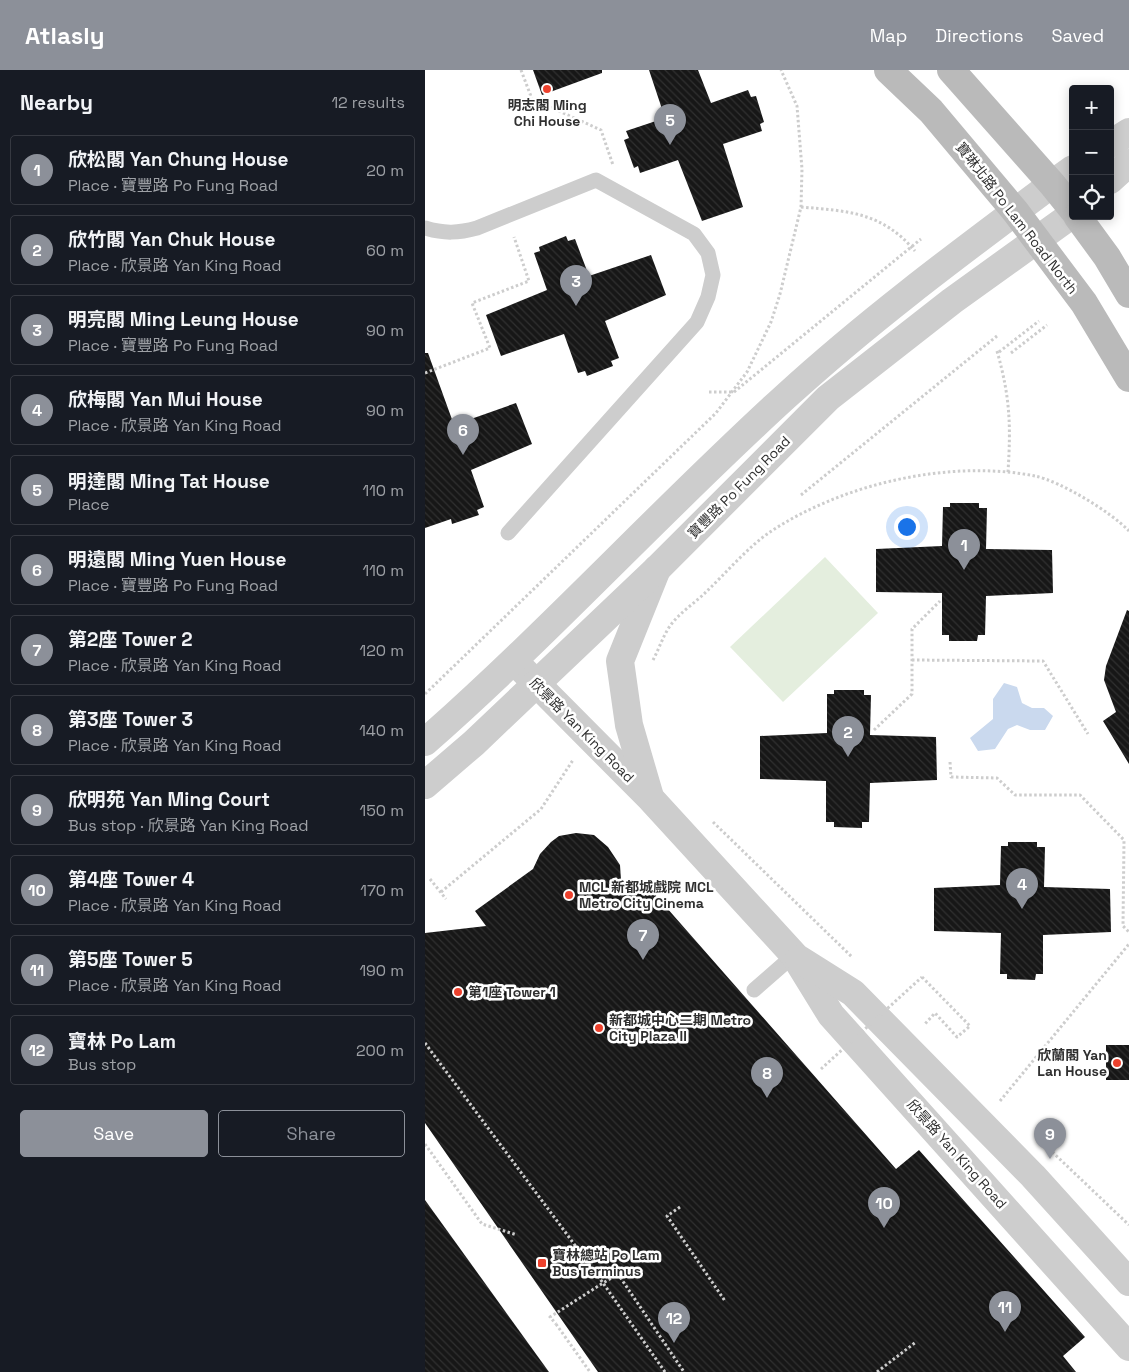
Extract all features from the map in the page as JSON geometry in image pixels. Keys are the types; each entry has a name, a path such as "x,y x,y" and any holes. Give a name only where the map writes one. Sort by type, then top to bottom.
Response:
{"main road":[{"name":"寶琳北路 Po Lam Road North","path":"888,70 931,110 1015,211 1084,303 1129,378"},
{"path":"951,70 1062,176 1069,199"},
{"path":"1080,220 1107,257 1129,294"}],"street":[{"path":"1114,141 1129,132"},
{"path":"1114,176 1129,163"},
{"path":"425,742 514,661 733,445 786,396 845,345 1062,176"},
{"name":"寶豐路 Po Fung Road","path":"425,785 474,743 657,569 828,398 953,301 1037,241 1069,215"},
{"name":"欣景路 Yan King Road","path":"651,799 629,725 620,661 657,569"},
{"name":"欣景路 Yan King Road","path":"514,661 651,799 794,955 831,1015 1129,1346"},
{"name":"欣景路 Yan King Road","path":"794,955 853,993 1033,1176 1129,1282"}],"lane":[{"path":"425,228 437,232 457,233 477,228 596,180 694,234 708,253 713,275 708,297 697,322 509,532"},
{"path":"753,990 794,955"}],"path":[{"path":"425,694 716,413 734,392 759,350 780,294 801,207 802,168 797,106 781,70"},
{"path":"801,207 860,214 901,235 915,251"},
{"path":"709,392 734,392 921,239"},
{"path":"1008,472 1010,411 1006,381 998,351 1039,321"},
{"path":"1011,353 1047,325"},
{"path":"801,495 997,336"},
{"path":"831,500 871,486 920,475 971,471 1008,472 1037,476 1075,493 1120,521 1129,531"},
{"path":"874,730 912,694 912,629 940,601"},
{"path":"912,660 1043,661 1088,734"},
{"path":"950,762 951,777 997,778 1015,795 1080,795 1124,840 1123,926 1129,932"},
{"path":"706,815 853,958"},
{"path":"430,879 446,899"},
{"path":"999,1101 1129,944"},
{"path":"821,1069 923,977 970,1026 957,1037 935,1013 923,1026"},
{"path":"895,999 902,1006"},
{"path":"916,1019 930,1033"},
{"path":"425,1044 603,1284 665,1372"},
{"path":"993,1094 1007,1108"},
{"path":"1043,1142 1129,1225"},
{"path":"425,1144 482,1224 517,1235"},
{"path":"680,1207 667,1216 725,1301"},
{"path":"590,1372 550,1317 618,1274 684,1372"},
{"path":"877,1372 916,1342"}],"green space":[{"path":"825,557 878,613 783,702 730,647"}],"water":[{"path":"1004,683 1017,687 1022,703 1032,708 1044,708 1053,716 1045,730 1030,730 1017,725 1008,729 995,749 978,751 970,738 993,719 993,699"}],"building":[{"name":"明志閣 Ming Chi House","path":"533,70 602,70 602,73 542,95"},
{"path":"649,70 698,70 711,103 748,90 751,97 756,96 764,122 760,124 762,131 723,144 743,207 702,221 678,160 640,173 638,166 634,168 624,140 629,138 626,131 665,118"},
{"path":"566,236 568,241 575,239 589,276 651,255 666,295 605,321 619,358 611,361 613,366 587,376 585,371 578,373 564,334 501,356 486,315 547,290 534,253 540,251 539,247"},
{"path":"425,353 428,353 454,425 516,403 532,444 471,470 484,507 477,510 479,515 452,524 451,519 425,528"},
{"path":"950,503 979,503 979,508 987,508 986,549 1052,550 1053,593 986,596 985,635 978,635 977,641 949,641 949,635 942,635 942,593 876,592 876,549 942,546 943,507 950,507"},
{"path":"1127,610 1129,611 1129,764 1103,721 1116,712 1104,680 1106,666"},
{"path":"834,690 864,690 864,695 871,695 870,735 936,737 937,780 870,783 869,822 862,822 862,828 834,827 834,822 826,822 826,781 760,779 760,736 827,733 827,694 834,694"},
{"name":"新都城中心二期 Metro City Plaza II","path":"576,833 594,835 608,847 620,865 621,880 645,883 896,1169 919,1150 1085,1337 1063,1356 1076,1372 598,1372 425,1123 425,933 486,926 475,911 533,869 540,854 551,842 559,836"},
{"path":"1008,842 1037,842 1037,847 1045,847 1044,887 1110,889 1111,932 1043,935 1043,974 1036,974 1035,980 1007,979 1007,974 1000,974 1001,933 934,931 934,888 1000,885 1001,846 1008,846"},
{"name":"欣蘭閣 Yan Lan House","path":"1106,1045 1129,1045 1129,1080 1106,1080"},
{"path":"425,1200 549,1372 425,1372"}],"place":[{"name":"明志閣 Ming Chi House","path":"547,89"},
{"name":"明達閣 Ming Tat House","path":"670,145"},
{"name":"明亮閣 Ming Leung House","path":"576,306"},
{"name":"明遠閣 Ming Yuen House","path":"463,455"},
{"name":"欣松閣 Yan Chung House","path":"964,570"},
{"name":"欣竹閣 Yan Chuk House","path":"848,757"},
{"name":"MCL 新都城戲院 MCL Metro City Cinema","path":"569,895"},
{"name":"欣梅閣 Yan Mui House","path":"1022,909"},
{"name":"第2座 Tower 2","path":"643,960"},
{"name":"第1座 Tower 1","path":"458,992"},
{"name":"新都城中心二期 Metro City Plaza II","path":"599,1028"},
{"name":"欣蘭閣 Yan Lan House","path":"1117,1063"},
{"name":"第3座 Tower 3","path":"767,1098"},
{"name":"欣明苑 Yan Ming Court","path":"1050,1159"},
{"name":"第4座 Tower 4","path":"884,1228"},
{"name":"寶林總站 Po Lam Bus Terminus","path":"542,1263"},
{"name":"第5座 Tower 5","path":"1005,1332"},
{"name":"寶林 Po Lam","path":"674,1343"}]}
